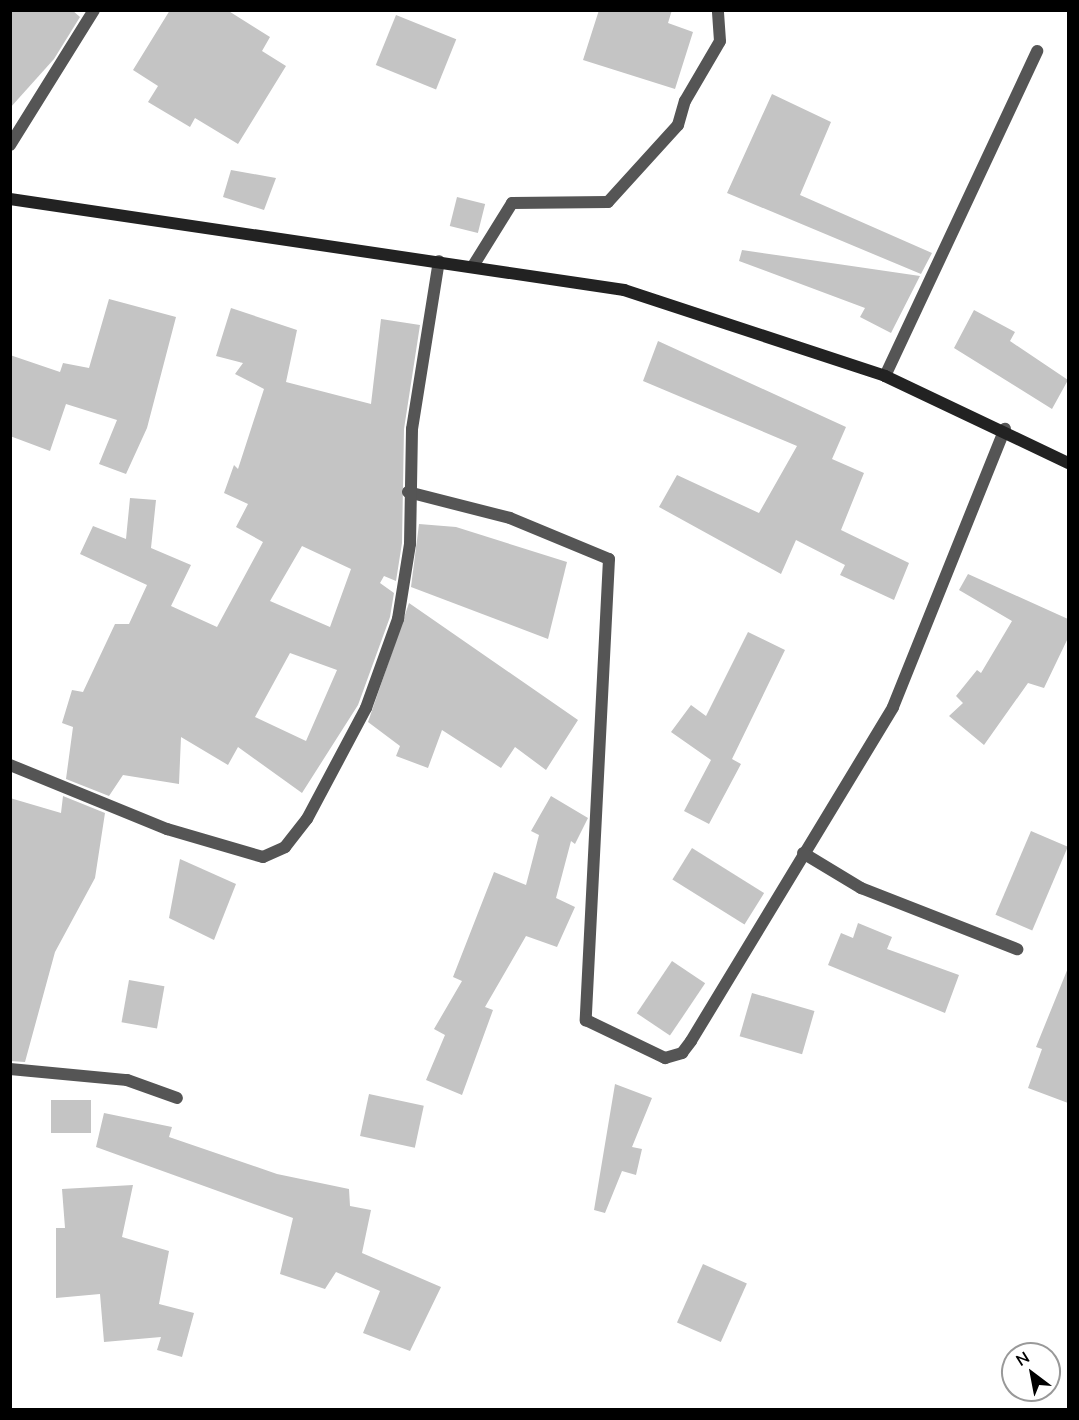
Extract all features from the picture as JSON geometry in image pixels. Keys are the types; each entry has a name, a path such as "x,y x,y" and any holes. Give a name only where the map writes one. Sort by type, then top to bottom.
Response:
{"street":[{"path":"10,145 94,10"},
{"path":"473,266 512,203 608,202 678,125 685,101 720,40 718,10"},
{"path":"885,376 1037,51"},
{"path":"10,199 624,290 885,376 1005,429 1068,463"},
{"path":"10,765 167,829 263,857 275,855 307,819 366,708 398,619 410,544 408,492 412,429 439,261"},
{"path":"408,492 510,518 609,559 586,1020 664,1058 682,1053 893,707 1005,429"},
{"path":"803,853 861,888 1017,949"},
{"path":"10,1069 127,1080 177,1098"}],"building":[{"path":"10,10 72,10 80,17 54,59 10,108"},
{"path":"170,10 227,10 270,37 262,51 286,66 238,144 195,118 190,127 148,102 158,86 133,70"},
{"path":"599,10 672,10 668,23 693,32 675,89 583,60"},
{"path":"396,15 456,39 436,89 376,65"},
{"path":"772,94 831,122 800,195 932,253 921,274 727,193"},
{"path":"231,170 276,178 264,210 223,197"},
{"path":"457,197 485,204 478,233 450,226"},
{"path":"742,250 920,276 891,333 860,317 865,308 739,261"},
{"path":"109,299 176,317 147,428 126,474 99,464 117,420 66,404 50,451 10,436 10,355 60,372 63,363 89,368"},
{"path":"231,308 297,330 286,382 371,404 381,319 420,325 404,429 402,543 396,581 384,576 380,583 394,593 390,617 358,705 302,793 238,747 228,765 181,737 179,784 123,775 109,796 66,779 73,727 62,723 72,690 83,692 115,624 129,624 147,585 80,554 93,526 126,539 130,498 156,500 151,548 191,565 171,606 217,627 263,542 236,527 248,504 224,493 234,465 238,469 264,389 235,374 243,363 216,356","holes":["302,546 351,569 330,627 270,601","290,653 337,670 306,741 255,717"]},
{"path":"974,310 1015,332 1010,341 1068,380 1052,409 954,348"},
{"path":"658,341 846,427 832,459 864,473 841,530 909,563 894,600 840,575 845,565 796,540 781,574 659,507 677,475 759,513 797,446 643,381"},
{"path":"419,524 456,527 567,562 548,639 411,587"},
{"path":"968,574 1068,619 1068,638 1044,688 1028,683 984,745 949,716 963,703 956,696 977,670 981,673 1012,621 959,590"},
{"path":"409,603 578,720 546,770 515,747 501,768 442,730 428,768 396,756 400,746 368,722"},
{"path":"748,632 785,650 732,759 741,764 709,824 684,811 711,760 671,732 691,705 706,716"},
{"path":"63,796 105,813 95,878 55,952 25,1062 10,1061 10,798 61,813"},
{"path":"551,796 588,818 575,844 571,841 556,898 575,907 557,947 526,936 485,1007 493,1010 462,1095 426,1080 445,1035 434,1029 462,981 453,977 494,872 526,885 539,835 531,831"},
{"path":"1031,831 1068,847 1032,930 995,915"},
{"path":"692,848 764,893 744,924 672,879"},
{"path":"180,859 236,884 214,940 169,918"},
{"path":"858,923 892,937 887,949 959,975 945,1013 828,965 841,933 853,938"},
{"path":"672,961 705,983 670,1036 637,1013"},
{"path":"1068,968 1068,1103 1028,1088 1042,1049 1036,1047"},
{"path":"129,980 164,986 157,1029 122,1022"},
{"path":"752,993 814,1011 802,1054 740,1036"},
{"path":"615,1084 652,1098 632,1147 642,1149 636,1175 622,1171 605,1213 594,1210"},
{"path":"369,1094 424,1106 415,1148 360,1136"},
{"path":"51,1100 91,1100 91,1133 51,1133"},
{"path":"104,1113 172,1127 169,1137 277,1174 349,1189 350,1206 371,1210 362,1253 441,1287 410,1351 363,1333 380,1291 336,1272 325,1289 280,1274 293,1218 96,1147"},
{"path":"133,1185 122,1237 169,1251 159,1304 194,1313 182,1357 157,1350 161,1337 104,1342 100,1294 56,1298 56,1228 65,1228 62,1189"},
{"path":"703,1264 747,1284 721,1342 677,1322"}]}
